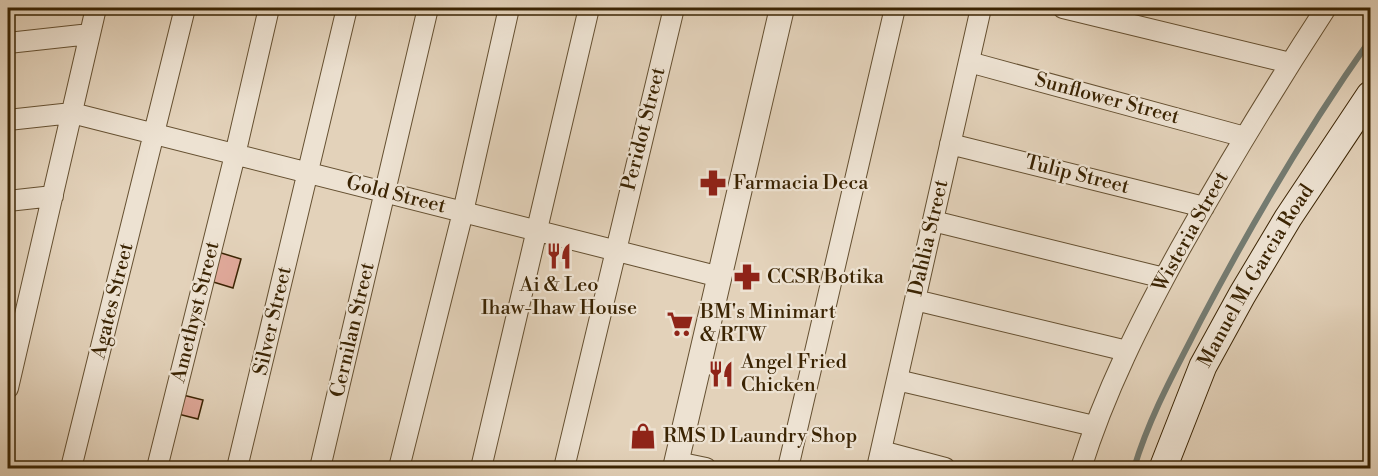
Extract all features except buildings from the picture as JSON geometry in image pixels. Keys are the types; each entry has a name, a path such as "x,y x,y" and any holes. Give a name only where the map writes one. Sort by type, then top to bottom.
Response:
{"main road":[{"name":"Manuel M. Garcia Road","path":"1163,468 1203,366 1288,218 1371,95"}],"street":[{"path":"8,388 96,8"},
{"name":"Agates Street","path":"71,468 185,8"},
{"name":"Amethyst Street","path":"157,468 269,8"},
{"name":"Silver Street","path":"237,468 347,8"},
{"name":"Cernilan Street","path":"320,468 428,8"},
{"path":"399,468 463,212 509,8"},
{"path":"481,468 589,8"},
{"name":"Peridot Street","path":"564,468 674,8"},
{"path":"706,468 676,465 782,8"},
{"path":"788,468 895,8"},
{"name":"Dahlia Street","path":"879,460 981,8"},
{"path":"1063,8 1290,63"},
{"name":"Wisteria Street","path":"1081,468 1094,426 1126,351 1164,278 1245,137 1326,8"},
{"path":"8,43 90,34"},
{"name":"Sunflower Street","path":"969,62 1245,137"},
{"path":"8,120 72,113"},
{"name":"Gold Street","path":"72,113 720,277"},
{"name":"Tulip Street","path":"950,144 1204,207"},
{"path":"8,201 52,196"},
{"path":"933,221 1164,278"},
{"path":"915,300 1126,351"},
{"path":"897,380 1094,426"},
{"path":"879,460 945,468"}],"waterway":[{"path":"1134,468 1164,392 1240,248 1302,142 1370,40"}],"place":[{"name":"Farmacia Deca","path":"713,183"},
{"name":"Ai & Leo Ihaw-Ihaw House","path":"559,256"},
{"name":"CCSR Botika","path":"747,277"},
{"name":"BM's Minimart & RTW","path":"680,324"},
{"name":"Angel Fried Chicken","path":"721,374"},
{"name":"RMS D Laundry Shop","path":"643,436"}]}
